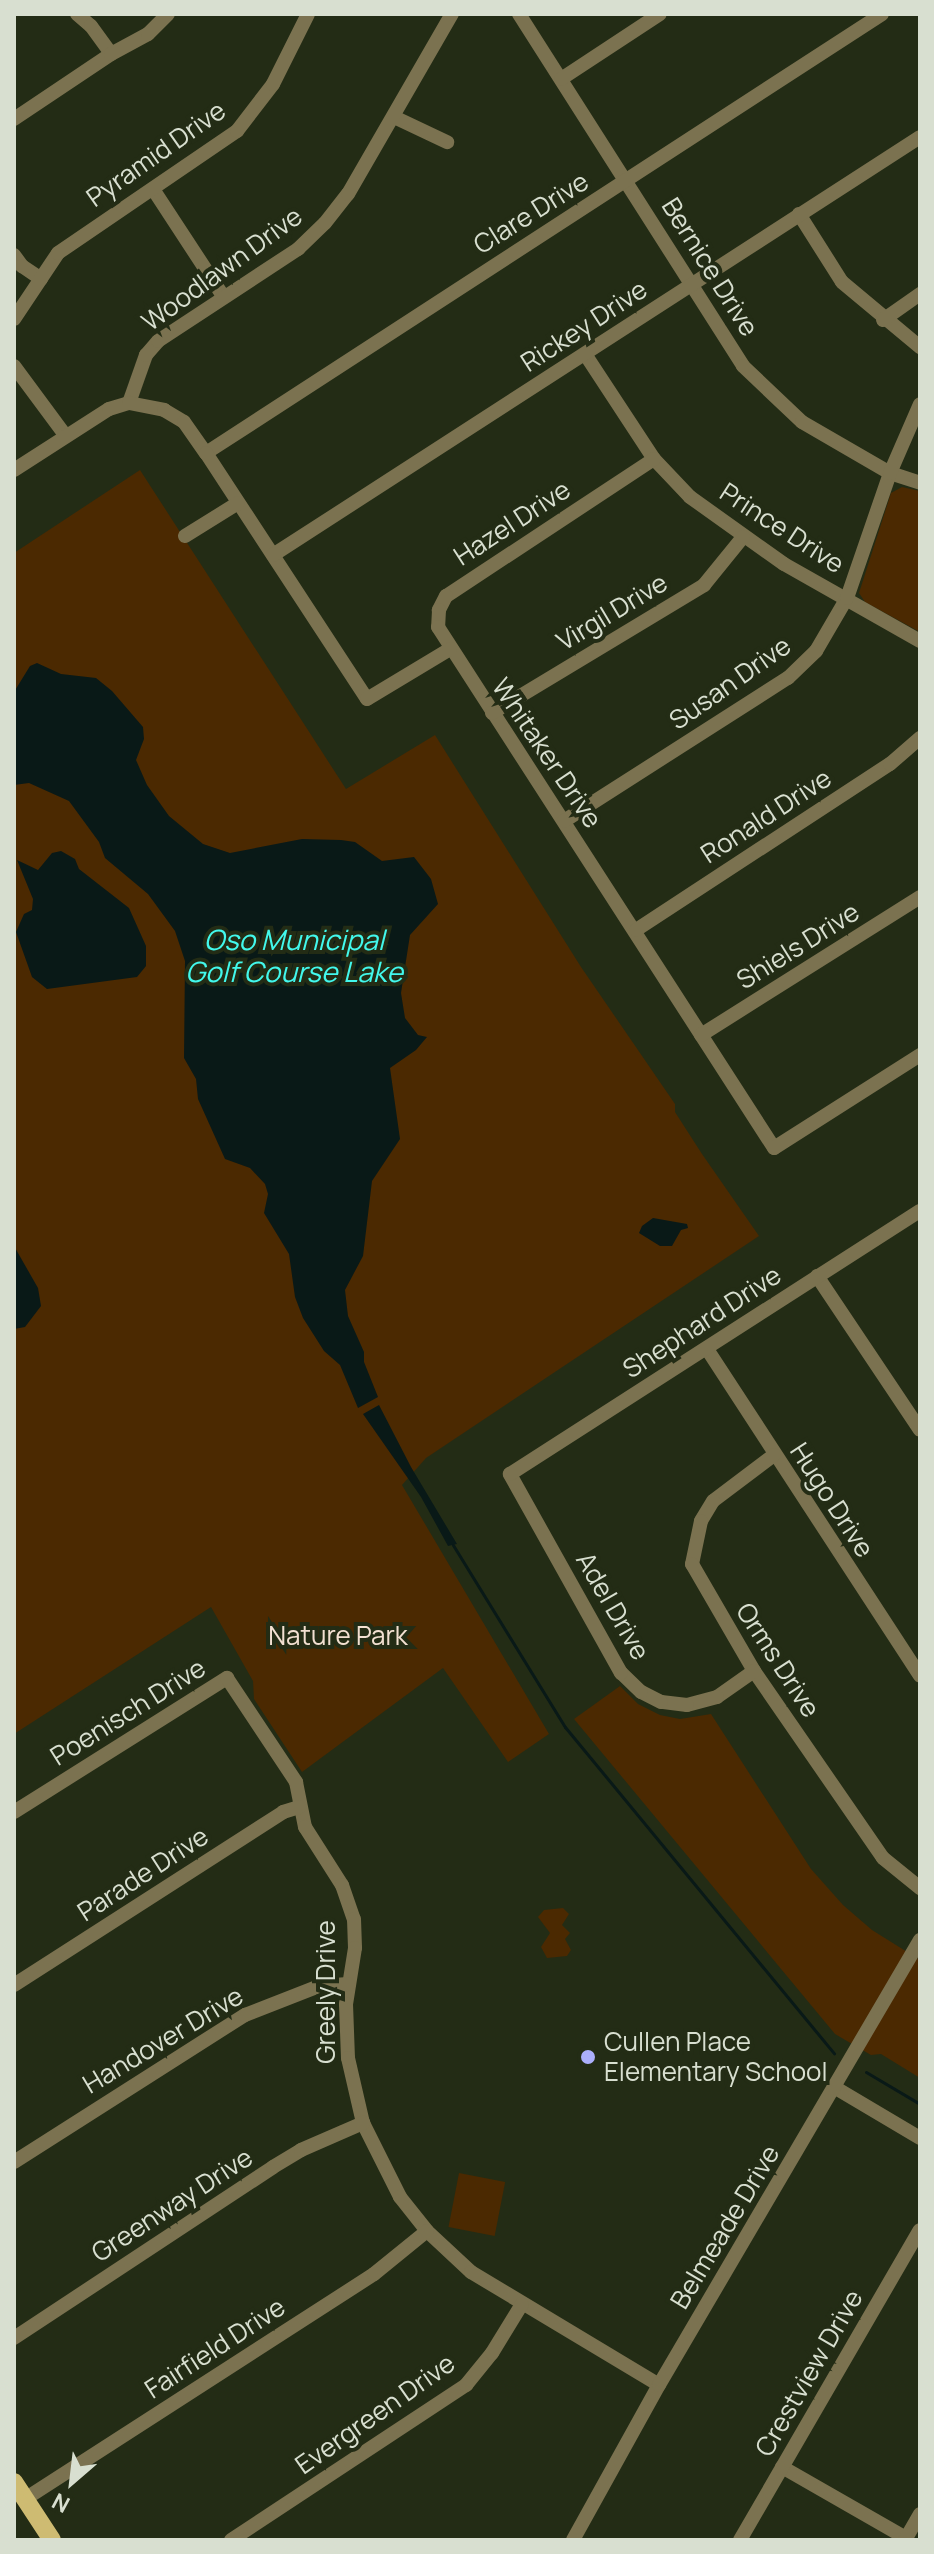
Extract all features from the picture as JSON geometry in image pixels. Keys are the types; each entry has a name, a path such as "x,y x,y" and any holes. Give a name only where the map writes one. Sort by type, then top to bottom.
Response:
{"main road":[{"path":"14,2482 52,2540"}],"street":[{"path":"77,14 91,26 111,54"},
{"path":"14,119 111,54 148,34 168,14"},
{"name":"Pyramid Drive","path":"14,319 58,253 214,149 247,119 273,84 308,14"},
{"name":"Woodlawn Drive","path":"129,403 146,355 158,341 298,249 325,223 348,194 452,14"},
{"name":"Bernice Drive","path":"519,14 743,366 802,422 890,473 920,483"},
{"path":"561,79 660,14"},
{"name":"Clare Drive","path":"206,453 882,14"},
{"path":"394,117 447,142"},
{"name":"Rickey Drive","path":"273,555 920,137"},
{"path":"153,189 223,296"},
{"path":"799,214 842,282 883,320 920,347"},
{"path":"14,255 22,266 41,279"},
{"path":"883,320 920,294"},
{"name":"Prince Drive","path":"585,354 654,459 690,497 743,537 920,641"},
{"path":"14,366 65,435"},
{"path":"14,470 109,409 129,403 164,410 184,422 206,453 367,699 450,649"},
{"name":"Susan Drive","path":"564,821 788,678 816,651 847,598 890,473 920,404"},
{"name":"Hazel Drive","path":"450,649 438,627 439,610 446,596 654,459"},
{"path":"185,536 238,503"},
{"name":"Virgil Drive","path":"492,713 704,585 743,537"},
{"name":"Whitaker Drive","path":"450,649 636,930 774,1148 920,1055"},
{"name":"Ronald Drive","path":"636,930 890,764 920,738"},
{"name":"Shiels Drive","path":"701,1035 920,897"},
{"name":"Shephard Drive","path":"510,1474 920,1211"},
{"path":"817,1276 920,1430"},
{"name":"Hugo Drive","path":"707,1349 920,1676"},
{"name":"Orms Drive","path":"774,1455 713,1501 701,1521 693,1545 692,1564 701,1585 754,1671 883,1858 920,1888"},
{"name":"Adel Drive","path":"510,1474 621,1673 641,1692 661,1702 687,1705 717,1697 754,1671"},
{"name":"Greely Drive","path":"227,1678 296,1782 305,1827 342,1885 354,1919 355,1948 348,1984 348,2058 363,2123 394,2187 427,2231 471,2272 659,2385"},
{"name":"Poenisch Drive","path":"14,1812 227,1678"},
{"name":"Parade Drive","path":"14,1985 283,1812 299,1807"},
{"name":"Belmeade Drive","path":"573,2540 659,2385 920,1940"},
{"name":"Handover Drive","path":"14,2162 245,2015 319,1986 348,1984"},
{"path":"834,2087 920,2138"},
{"name":"Greenway Drive","path":"14,2338 273,2167 301,2150 363,2123"},
{"name":"Crestview Drive","path":"740,2540 920,2230"},
{"name":"Fairfield Drive","path":"25,2499 374,2274 427,2231"},
{"name":"Evergreen Drive","path":"231,2540 466,2385 492,2353 522,2304"},
{"path":"782,2467 905,2539 920,2514"}],"green space":[{"name":"Nature Park","path":"140,470 346,789 435,735 581,967 675,1104 675,1112 759,1236 426,1458 402,1485 549,1734 508,1762 443,1668 302,1772 254,1699 253,1681 211,1607 14,1734 14,553"},
{"path":"902,487 920,491 920,632 865,602 859,593 891,493"},
{"path":"620,1686 638,1704 660,1715 680,1719 711,1714 811,1869 843,1905 872,1930 920,1960 920,2078 881,2054 871,2055 835,2034 574,1719"},
{"path":"563,1908 569,1914 562,1925 570,1933 565,1939 571,1950 567,1956 547,1958 541,1947 550,1933 538,1917 544,1910"},
{"path":"459,2173 505,2182 495,2236 449,2227"}],"water":[{"name":"Oso Municipal Golf Course Lake","path":"37,663 61,674 96,678 112,691 143,727 144,739 136,760 147,785 169,816 203,844 230,853 302,839 355,842 382,861 414,857 431,879 438,904 410,935 401,993 405,1018 418,1035 427,1037 416,1050 390,1068 400,1139 372,1181 363,1256 345,1290 348,1316 364,1352 364,1362 378,1397 358,1408 340,1365 324,1351 303,1318 295,1297 289,1254 264,1213 268,1194 265,1184 250,1168 225,1159 198,1099 196,1079 184,1058 185,961 175,931 148,894 105,858 99,842 69,801 29,783 14,785 14,692 30,666"},
{"path":"61,851 75,859 79,869 129,908 146,946 146,966 137,977 47,989 32,977 16,932 24,914 32,910 33,899 17,860 38,870 52,853"},
{"path":"653,1218 687,1224 688,1228 681,1230 672,1246 660,1246 639,1233 642,1226"},
{"path":"14,1246 38,1288 41,1306 25,1327 14,1329"},
{"path":"379,1405 411,1467 457,1544 448,1546 421,1497 363,1414"}],"waterway":[{"path":"453,1545 565,1727 834,2053"},
{"path":"866,2072 920,2104"}],"place":[{"name":"Cullen Place Elementary School","path":"588,2057"}]}
